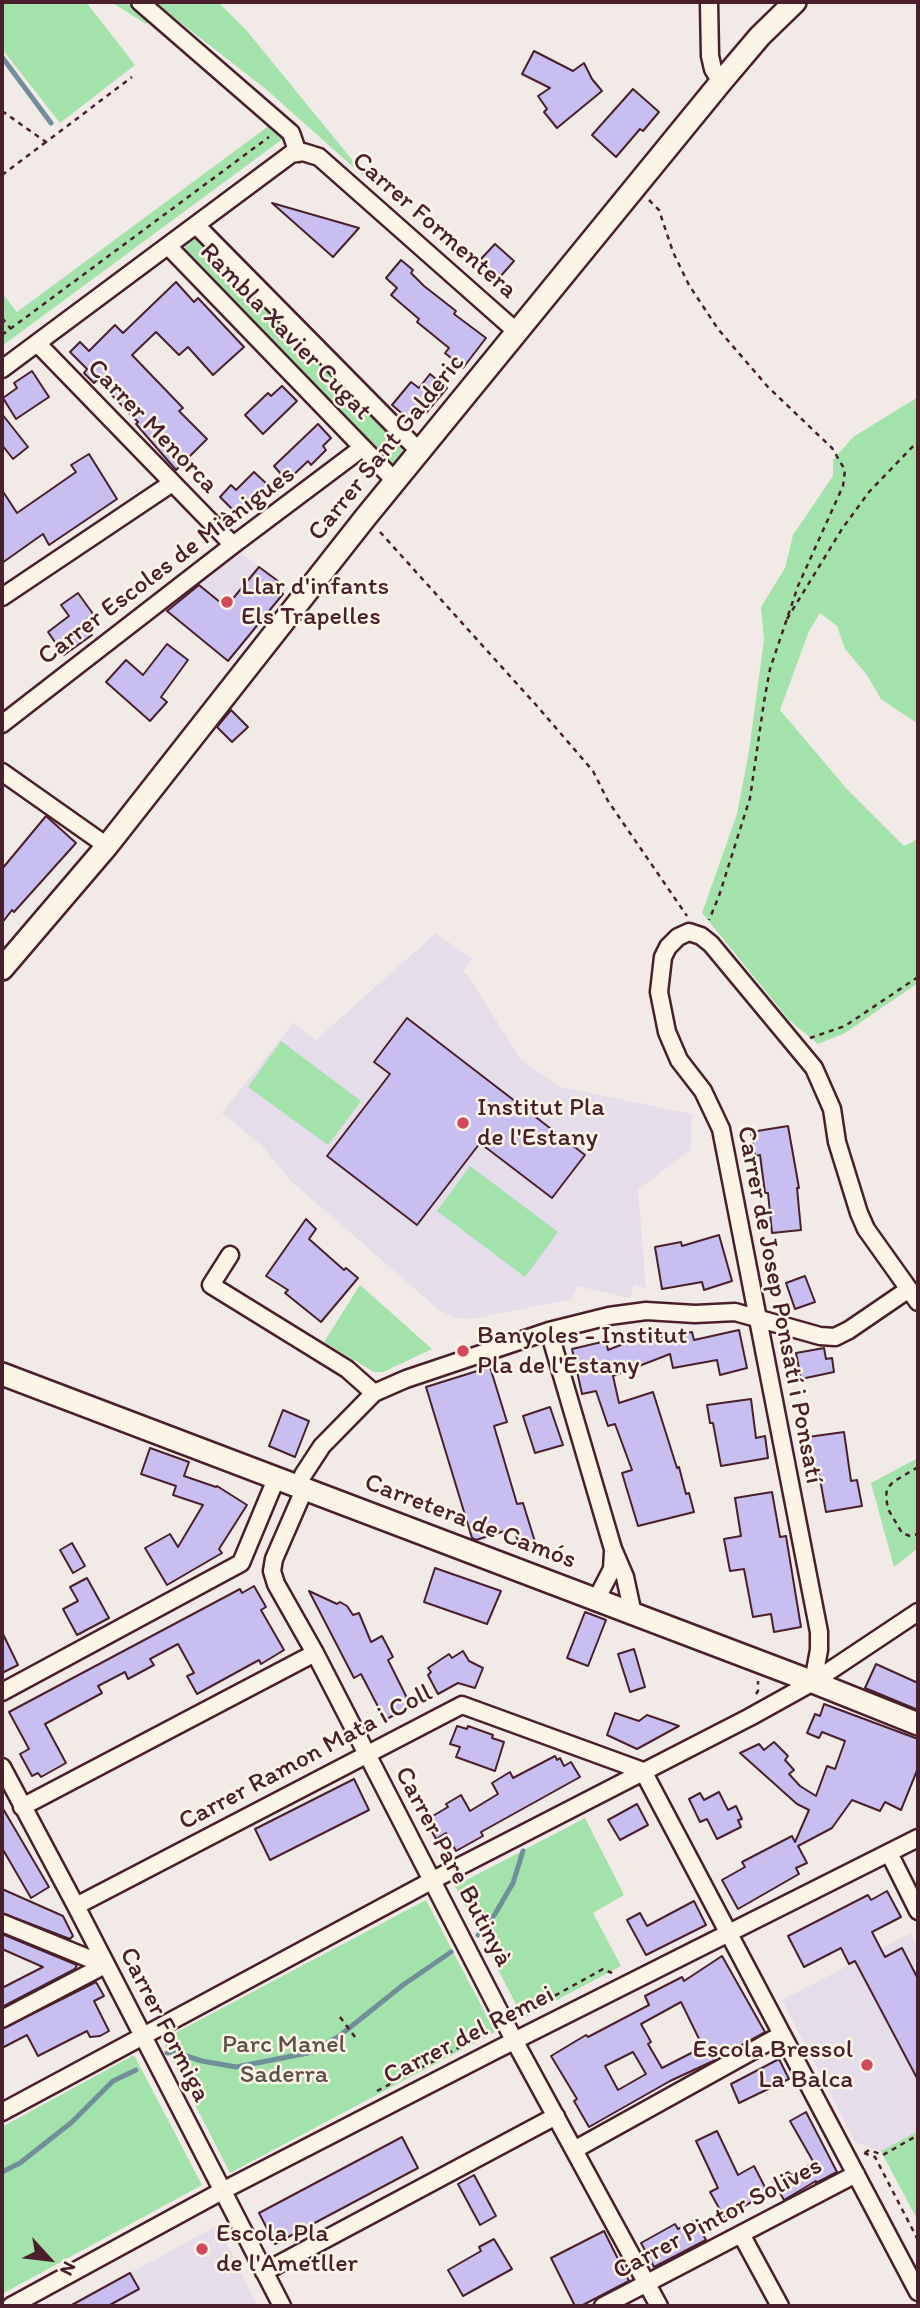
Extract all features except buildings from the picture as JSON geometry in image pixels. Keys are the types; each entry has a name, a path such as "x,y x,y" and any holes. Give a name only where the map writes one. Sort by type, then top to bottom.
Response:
{"street":[{"path":"2,369 291,154 298,153 291,133 140,2"},
{"path":"709,2 710,56 713,69 721,82"},
{"name":"Carrer Sant Galderic","path":"2,969 107,846 365,518 421,453 721,82 761,36 796,2"},
{"name":"Carrer Formentera","path":"298,153 319,157 517,332"},
{"name":"Rambla Xavier Cugat","path":"197,225 421,453"},
{"name":"Rambla Xavier Cugat","path":"168,246 396,482"},
{"name":"Carrer Menorca","path":"37,343 233,545"},
{"name":"Carrer Escoles de Miànigues","path":"2,724 362,448"},
{"path":"2,597 172,482"},
{"path":"2,772 107,846"},
{"name":"Carrer de Josep Ponsatí i Ponsatí","path":"701,936 689,932 678,937 668,947 663,957 659,992 667,1032 679,1060 702,1091 721,1129 819,1632 819,1650 813,1682"},
{"path":"247,1549 274,1559 301,1489 303,1475 322,1446 374,1393 406,1379 549,1331 608,1316 646,1311 695,1314 735,1312 820,1336 835,1337 914,1295 866,1229 837,1142 832,1109 814,1068 711,944 701,936"},
{"path":"230,1255 211,1284 347,1369 374,1393"},
{"path":"549,1331 634,1614"},
{"name":"Carretera de Camós","path":"2,1374 918,1724"},
{"path":"2,1692 241,1563 276,1479"},
{"path":"596,1600 612,1569 613,1549"},
{"name":"Carrer Pare Butinyà","path":"274,1559 272,1571 276,1584 315,1653 514,2040 659,2306"},
{"path":"2,2112 433,1880 813,1682 918,1612"},
{"path":"13,1803 315,1653"},
{"name":"Carrer Ramon Mata i Coll","path":"76,1906 462,1705 643,1771"},
{"name":"Carrer Formiga","path":"2,1767 13,1803 76,1906 282,2306"},
{"path":"643,1771 781,2035 854,2163 918,2292"},
{"name":"Carrer del Remei","path":"11,2306 222,2191 514,2040 918,1839"},
{"path":"889,1853 918,1911"},
{"path":"2,1923 105,1965"},
{"path":"2,2019 105,1965"},
{"path":"574,2150 781,2035"},
{"path":"264,2272 555,2116"},
{"name":"Carrer Pintor Solives","path":"603,2306 741,2234 854,2163"},
{"path":"741,2234 780,2306"}],"path":[{"path":"2,175 132,76"},
{"path":"2,111 46,142"},
{"path":"2,335 283,126"},
{"path":"636,187 659,210 673,252 689,285 718,329 768,387 832,448 845,470 843,486 798,586 770,669 751,798 719,896 701,936"},
{"path":"2,318 11,329"},
{"path":"784,625 842,529 869,492 918,441"},
{"path":"365,518 593,771 608,801 701,936"},
{"path":"793,1043 845,1026 918,978"},
{"path":"918,1467 893,1482 887,1489 886,1497 888,1509 902,1533 910,1536 918,1534"},
{"path":"375,2092 603,1969 611,1971 616,1978"},
{"path":"340,2017 358,2041"},
{"path":"854,2163 869,2150 883,2155 918,2135"},
{"path":"854,2163 864,2153"},
{"path":"864,2153 875,2157 918,2240"}],"shaded area":[{"name":"Llar d'infants Els Trapelles","path":"240,552 288,588 228,661 167,611"},
{"name":"Institut Pla de l'Estany","path":"436,933 472,959 463,972 467,974 521,1060 561,1087 692,1114 690,1150 638,1190 646,1288 634,1285 630,1298 577,1286 572,1299 473,1319 455,1318 439,1310 291,1181 262,1146 222,1113 293,1023 316,1040"},
{"name":"Escola Bressol La Balca","path":"911,1933 918,1948 918,2131 881,2151 855,2142 782,2000"},
{"name":"Escola Pla de l'Ametller","path":"218,2225 256,2306 70,2306"}],"green space":[{"path":"2,2 86,2 135,65 60,123 2,49"},
{"path":"111,2 218,2 247,31 371,183 267,90 167,12 146,24"},
{"path":"270,125 284,138 2,346 2,293 17,312"},
{"path":"194,238 204,243 401,448 402,461 391,469 185,257 185,245 188,240"},
{"path":"918,397 918,724 881,699 867,675 845,649 837,626 820,613 809,631 780,710 846,788 904,846 918,836 918,983 845,1033 818,1044 789,1020 702,913 737,814 749,751 764,640 761,607 785,568 793,535 833,476 833,460 853,437"},
{"path":"281,1041 361,1101 328,1145 248,1087"},
{"path":"470,1166 558,1232 525,1277 437,1211"},
{"path":"360,1285 432,1349 383,1372 374,1372 324,1342"},
{"path":"918,1458 918,1548 894,1567 871,1483"},
{"path":"585,1818 624,1895 593,1913 621,1966 523,2018 455,1886"},
{"name":"Parc Manel Saderra","path":"426,1900 495,2032 230,2173 162,2040"},
{"name":"Parc Manel Saderra","path":"134,2055 202,2185 2,2294 2,2127"},
{"path":"918,2131 918,2221 881,2151"}],"waterway":[{"path":"2,57 51,123"},
{"path":"478,1935 495,1914 513,1883 523,1851"},
{"path":"167,2053 174,2052 202,2061 236,2067 308,2053 338,2037 403,1985 451,1952"},
{"path":"2,2172 20,2163 72,2122 113,2081 136,2070"}],"place":[{"name":"Llar d'infants Els Trapelles","path":"227,602"},
{"name":"Institut Pla de l'Estany","path":"463,1123"},
{"name":"Banyoles - Institut Pla de l'Estany","path":"463,1351"},
{"name":"Escola Bressol La Balca","path":"867,2065"},
{"name":"Escola Pla de l'Ametller","path":"202,2249"}]}
